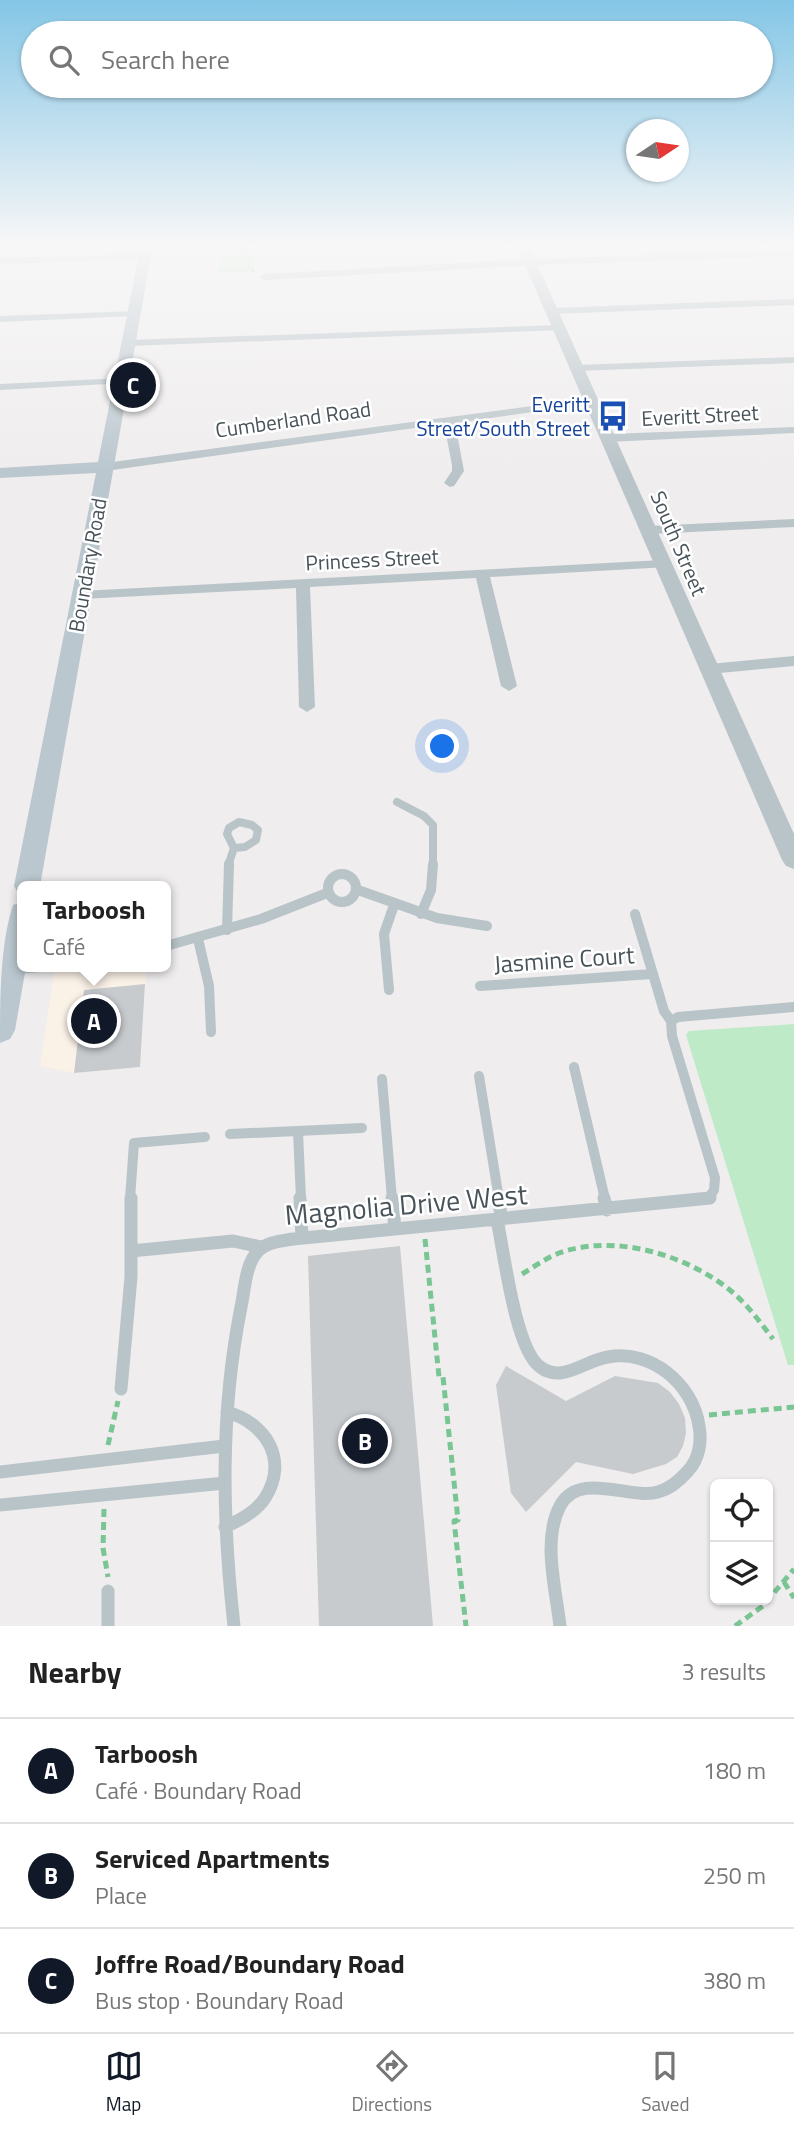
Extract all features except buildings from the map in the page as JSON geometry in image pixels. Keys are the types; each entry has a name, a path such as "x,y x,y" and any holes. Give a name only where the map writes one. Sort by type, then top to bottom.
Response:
{"main road":[{"name":"Boundary Road","path":"28,881 133,320"},
{"name":"Cumberland Road","path":"0,473 105,467"},
{"path":"0,1030 11,970 8,944 17,925"}],"street":[{"name":"South Street","path":"556,320 794,860"},
{"path":"129,343 559,328"},
{"path":"578,368 794,360"},
{"path":"0,387 122,382"},
{"name":"Cumberland Road","path":"105,467 592,401"},
{"path":"449,421 458,465 458,471 450,483"},
{"name":"Everitt Street","path":"608,438 794,430"},
{"path":"649,530 794,523"},
{"name":"Princess Street","path":"82,595 663,564"},
{"path":"482,574 509,687"},
{"path":"303,583 307,707"},
{"path":"710,669 794,661"}],"lane":[{"path":"397,802 424,816 433,825 432,847 436,880 432,897 421,914"},
{"path":"227,930 227,869 234,848"},
{"path":"339,875 352,877 358,890 353,897 344,900 334,899 327,893 328,882 339,875"},
{"path":"358,890 394,905 449,922 487,926"},
{"path":"171,945 227,930 327,893"},
{"path":"389,990 384,934 394,905"},
{"name":"Jasmine Court","path":"635,914 664,1011 671,1021 672,1036 715,1178 713,1196 695,1202"},
{"path":"198,939 209,986 211,1032"},
{"path":"11,970 17,969"},
{"name":"Jasmine Court","path":"480,986 652,974"},
{"path":"671,1021 678,1017 794,1007"},
{"path":"575,1067 607,1210"},
{"path":"479,1076 508,1281 525,1346 538,1366 557,1373 612,1356 641,1359 654,1364 677,1380 687,1392 698,1417 699,1449 695,1464 671,1487 656,1493 591,1486 571,1494 558,1509 553,1526 561,1626"},
{"path":"382,1079 395,1229"},
{"path":"230,1134 362,1128"},
{"path":"298,1132 302,1238"},
{"path":"121,1389 128,1322 131,1251 129,1223 134,1143 205,1137"},
{"name":"Magnolia Drive West","path":"234,1626 225,1527 224,1446 230,1370 243,1298 252,1260 261,1247 273,1242 302,1238 695,1202"},
{"path":"131,1251 233,1241 261,1247"},
{"path":"225,1527 242,1519 266,1496 275,1466 274,1453 261,1430 248,1420 227,1412"},
{"path":"0,1472 224,1446"},
{"path":"0,1505 225,1483"},
{"path":"108,1591 108,1626"}],"path":[{"path":"423,1226 439,1377 443,1377 466,1626"},
{"path":"508,1281 564,1251 589,1247 645,1251 690,1267 728,1288 751,1310 773,1339"},
{"path":"698,1417 794,1407"},
{"path":"735,1626 763,1606 794,1569"},
{"path":"784,1582 794,1598"}],"shaded area":[{"path":"54,972 147,972 140,1067 74,1073 40,1066"}],"green space":[{"path":"794,1024 794,1365 788,1365 686,1035 689,1031"}],"place":[{"name":"Joffre Road/Boundary Road","path":"133,385"},
{"name":"Everitt Street/South Street","path":"613,416"},
{"name":"Tarboosh","path":"94,1021"},
{"name":"Serviced Apartments","path":"365,1441"}]}
